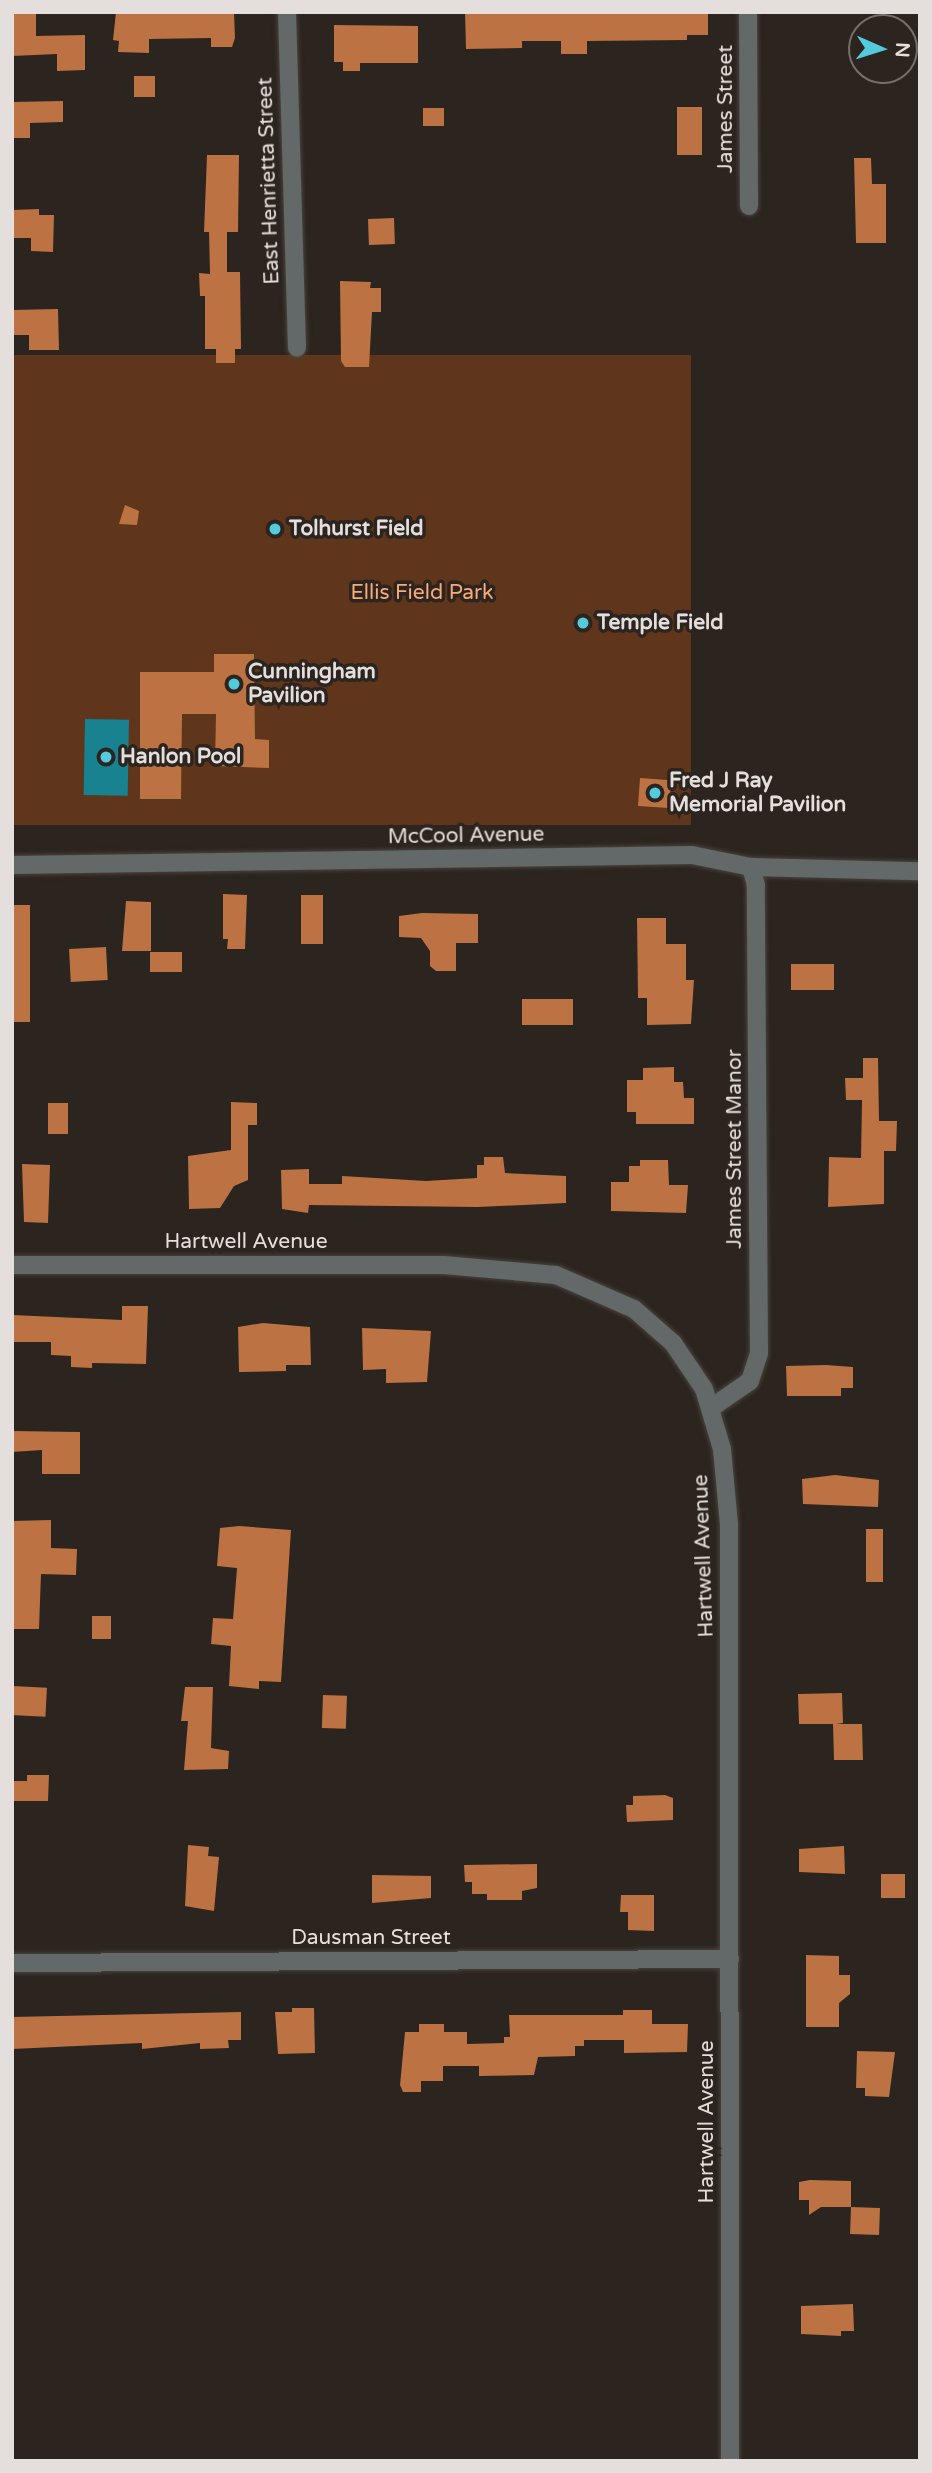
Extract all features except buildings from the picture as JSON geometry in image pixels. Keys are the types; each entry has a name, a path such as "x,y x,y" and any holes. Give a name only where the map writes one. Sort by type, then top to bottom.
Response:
{"street":[{"name":"East Henrietta Street","path":"287,12 297,348"},
{"name":"James Street","path":"748,12 749,206"},
{"name":"McCool Avenue","path":"12,865 692,855 751,867 920,871"},
{"name":"James Street Manor","path":"711,1409 750,1381 759,1353 756,885 751,867"},
{"name":"Hartwell Avenue","path":"12,1265 444,1265 556,1275 607,1294 659,1328 704,1388 722,1449 729,1524 730,2461"},
{"name":"Dausman Street","path":"12,1963 730,1959"}],"green space":[{"name":"Ellis Field Park","path":"12,355 691,355 691,825 12,825"}],"water":[{"name":"Hanlon Pool","path":"85,719 129,720 128,796 84,795"}],"place":[{"name":"Tolhurst Field","path":"275,529"},
{"name":"Temple Field","path":"583,623"},
{"name":"Cunningham Pavilion","path":"234,684"},
{"name":"Hanlon Pool","path":"106,757"},
{"name":"Fred J Ray Memorial Pavilion","path":"655,793"}]}
